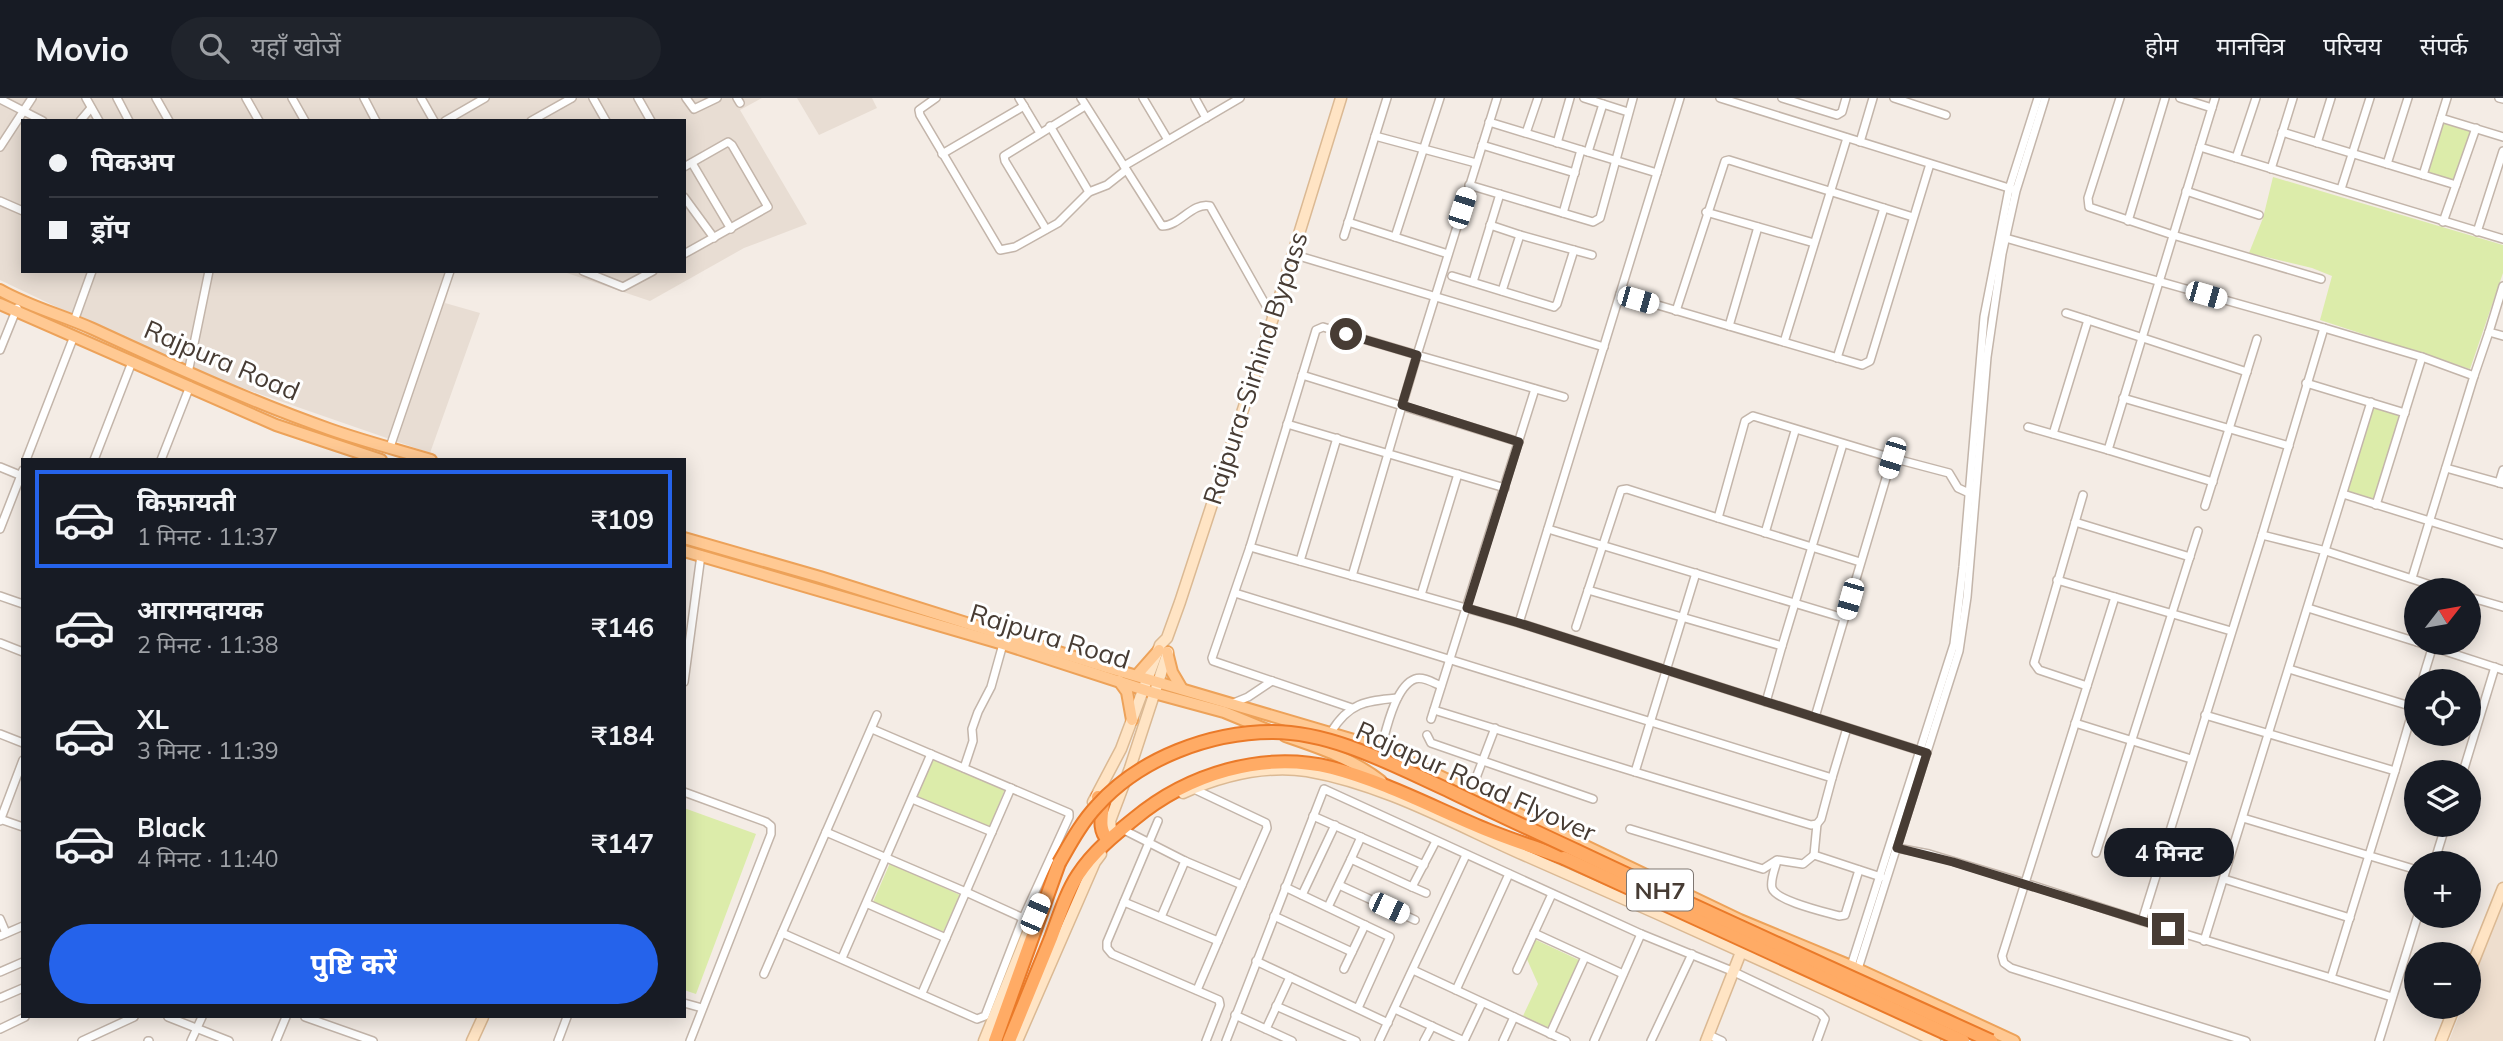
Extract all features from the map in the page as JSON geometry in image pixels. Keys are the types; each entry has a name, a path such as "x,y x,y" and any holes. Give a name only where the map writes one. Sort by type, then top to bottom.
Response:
{"highway":[{"name":"Rajapur Road Flyover","path":"995,1041 1059,863 1097,805 1137,773 1161,759 1213,739 1276,732 1329,741 1387,762 1991,1041"},
{"name":"Rajpura Road","path":"1110,838 1161,798 1199,779 1230,769 1298,763 1357,775 1476,826 1564,858"},
{"path":"1098,797 1103,803 1101,824 1104,836 1110,838"},
{"name":"NH7","path":"1009,1041 1078,875 1110,838"},
{"name":"Rajapur Road Flyover","path":"1564,858 1963,1041"}],"main road":[{"name":"Rajpura Road","path":"0,290 18,306 74,336 276,425 358,457"},
{"name":"Rajpura Road","path":"0,304 74,321 188,373 331,430 426,458"},
{"name":"Rajpura Road","path":"686,539 820,577 1230,705 1381,748 1752,925 2014,1041"},
{"name":"Rajpura Road","path":"686,551 1224,712 1354,762 1391,790"},
{"path":"1137,675 1163,651 1182,689"},
{"path":"1119,681 1127,692 1132,720"}],"street":[{"path":"0,147 32,98"},
{"path":"86,98 98,119"},
{"path":"117,98 129,119"},
{"path":"156,98 168,119"},
{"path":"246,98 258,119"},
{"path":"292,98 304,119"},
{"path":"364,98 375,119"},
{"path":"421,98 433,119"},
{"path":"448,119 485,98"},
{"path":"535,119 572,98"},
{"path":"593,98 605,119"},
{"path":"638,98 650,119"},
{"path":"686,98 694,109 717,98"},
{"path":"936,98 919,110 920,115 1000,250 1015,247 1069,215 1089,192 1107,185 1125,168 1240,98"},
{"path":"1019,98 1040,133"},
{"path":"1081,98 1162,226 1171,224 1200,206 1210,206 1273,318"},
{"path":"1143,98 1168,140"},
{"path":"1195,98 1206,118"},
{"name":"Rajpura-Sirhind Bypass","path":"1149,691 1273,318 1341,98"},
{"path":"1344,236 1387,98"},
{"path":"1395,237 1440,98"},
{"path":"1352,576 1434,296 1497,98"},
{"path":"1526,133 1538,98"},
{"path":"1557,143 1570,98"},
{"path":"1584,98 1628,112"},
{"path":"1469,185 1597,221 1633,98"},
{"path":"1519,623 1679,98"},
{"path":"1720,98 2013,190"},
{"path":"1787,99 1837,115 1842,112 1846,98"},
{"path":"1860,142 1873,98"},
{"path":"1894,98 1946,115"},
{"path":"1920,107 1923,98"},
{"path":"1843,999 1897,848 1954,644 1984,317 2013,190 2038,98"},
{"path":"2013,190 2045,98"},
{"path":"2120,98 2088,201 2089,207 2321,279"},
{"path":"2128,221 2165,98"},
{"path":"2179,98 2212,108"},
{"path":"2108,450 2215,98"},
{"path":"2236,158 2256,98"},
{"path":"2271,169 2293,98"},
{"path":"2317,143 2331,98"},
{"path":"2341,189 2370,98"},
{"path":"2387,164 2408,98"},
{"path":"2423,175 2447,98"},
{"path":"0,99 39,119"},
{"path":"1563,213 1575,173 1603,104"},
{"path":"942,154 1024,106"},
{"path":"1046,229 1004,156 1085,106"},
{"path":"82,119 91,108"},
{"path":"2441,118 2503,137"},
{"path":"1489,122 1657,173"},
{"path":"1050,126 1089,192"},
{"path":"2444,222 2476,128"},
{"path":"2282,132 2456,185"},
{"path":"1375,136 1476,163"},
{"path":"1784,342 1847,138"},
{"path":"686,166 728,142 767,203 766,209 686,253"},
{"path":"1482,145 1575,173"},
{"path":"2200,146 2503,239"},
{"path":"2477,232 2503,151"},
{"path":"1676,311 1722,164 1729,160 1913,217"},
{"path":"692,163 731,229"},
{"path":"1620,294 1861,365 1870,361 1930,164"},
{"path":"2186,191 2259,215"},
{"path":"1473,282 1500,194"},
{"path":"686,200 714,238"},
{"path":"0,201 21,210"},
{"path":"1837,358 1884,208"},
{"path":"1706,212 1814,243"},
{"path":"1348,222 1448,254"},
{"path":"1490,225 1592,255"},
{"path":"1729,326 1758,227"},
{"path":"1502,292 1520,235"},
{"path":"2002,237 2423,357 2474,376"},
{"path":"1854,970 1881,877 1959,651 1967,597 1987,357 2002,237"},
{"path":"1452,276 1554,307 1574,250"},
{"path":"1292,254 1604,347"},
{"path":"74,321 91,273"},
{"path":"188,373 209,273"},
{"path":"390,446 449,273"},
{"path":"588,273 623,287 650,273"},
{"path":"636,273 640,279"},
{"path":"2262,536 2326,551 2412,578 2503,288"},
{"path":"0,350 18,306"},
{"path":"2066,313 2247,372"},
{"path":"2053,434 2088,320"},
{"path":"1352,708 1213,661 1212,657 1250,547 1316,330 1323,327 1564,397"},
{"path":"2142,921 2324,328"},
{"path":"2488,332 2503,336"},
{"path":"27,458 74,336"},
{"path":"2205,506 2257,339"},
{"path":"2376,505 2423,357"},
{"path":"95,458 132,362"},
{"path":"1302,375 1519,442"},
{"path":"2306,383 2405,412"},
{"path":"162,458 190,386"},
{"path":"1431,719 1535,389"},
{"path":"2123,398 2289,446"},
{"path":"2204,941 2371,402"},
{"path":"1718,518 1745,421 1753,416 1795,431 1950,473 1958,488 1969,493"},
{"path":"1287,424 1505,488"},
{"path":"2028,427 2213,482"},
{"path":"1765,533 1795,431"},
{"path":"1300,561 1337,438"},
{"path":"1766,702 1843,444"},
{"path":"1815,718 1892,458"},
{"path":"0,467 21,474"},
{"path":"2445,468 2501,484 2503,470"},
{"path":"1420,595 1458,474"},
{"path":"0,529 21,476"},
{"path":"1576,626 1621,490 1627,489 1860,562"},
{"path":"2343,494 2503,544"},
{"path":"2083,495 2034,663 2039,670 2087,686"},
{"path":"2075,522 2190,557"},
{"path":"1548,529 1844,618"},
{"path":"2096,853 2198,531"},
{"path":"1250,547 1519,623 1923,752"},
{"path":"686,666 701,555"},
{"path":"1635,772 1696,573"},
{"path":"2057,580 2231,631"},
{"path":"1588,590 1782,646"},
{"path":"1235,593 1832,778"},
{"path":"0,596 21,603"},
{"path":"2115,597 2025,883 2003,956 2004,963 2011,968 2246,1041"},
{"path":"2482,601 2503,607"},
{"path":"2308,608 2404,638"},
{"path":"0,643 21,651"},
{"path":"964,768 973,741 972,729 991,687 1003,644"},
{"path":"2462,655 2499,668 2467,760"},
{"path":"2288,668 2404,704"},
{"path":"1381,748 1397,698 1416,678 1423,678 1441,686"},
{"path":"1230,705 1272,681"},
{"path":"984,1041 1055,866 1098,797 1132,720 1149,691"},
{"path":"1110,838 1110,821 1130,768 1149,691"},
{"path":"1331,732 1338,720 1352,708 1363,703 1397,698"},
{"path":"1434,709 1811,825 1817,824"},
{"path":"764,974 877,715"},
{"path":"2205,715 2395,771"},
{"path":"2075,723 2191,759"},
{"path":"1471,791 1495,728"},
{"path":"1630,829 1763,869 1777,860 1803,864 1814,855 1817,824 1821,819 1847,728"},
{"path":"782,933 977,1019 985,1016 1023,918 1069,817 1066,810 872,729"},
{"path":"0,734 21,742"},
{"path":"1427,735 1431,743 1593,799"},
{"path":"2331,978 2404,739"},
{"path":"842,958 932,754"},
{"path":"21,765 0,820 21,826"},
{"path":"1017,1041 1095,862 1150,812 1194,789 1241,774 1276,769 1327,776 1411,804 1935,1041"},
{"path":"1226,1041 1327,776"},
{"path":"922,993 1011,788"},
{"path":"1194,789 1266,823 1267,828 1197,990"},
{"path":"1324,789 1641,934 1732,971 1823,1015 1825,1023 1817,1041"},
{"path":"686,793 766,821 771,826 771,834 690,1041"},
{"path":"912,799 992,832"},
{"path":"1313,816 1424,865"},
{"path":"2243,818 2404,866"},
{"path":"1158,821 1107,942 1108,951 1219,1000 1220,1005 1206,1041"},
{"path":"1302,895 1335,825"},
{"path":"1126,831 1185,861 1242,884"},
{"path":"826,832 1023,918"},
{"path":"1328,907 1362,837"},
{"path":"1412,887 1436,841"},
{"path":"1897,848 1929,854 2392,997"},
{"path":"1380,1041 1466,855"},
{"path":"1814,855 1881,877"},
{"path":"1351,859 1426,893"},
{"path":"1777,860 1771,886 1775,894 1839,916 1845,915 1859,870"},
{"path":"1161,917 1185,861"},
{"path":"1456,990 1508,874"},
{"path":"2224,879 2350,918"},
{"path":"1339,885 1415,920"},
{"path":"1285,887 1390,937 1357,1009"},
{"path":"2481,943 2503,887"},
{"path":"1517,970 1552,894"},
{"path":"1124,902 1218,941"},
{"path":"868,904 946,939"},
{"path":"1274,916 1352,952"},
{"path":"0,919 3,935 21,927"},
{"path":"1344,969 1365,925"},
{"path":"1722,1041 1708,1038 1752,925"},
{"path":"2379,1041 2414,928"},
{"path":"1534,933 1623,974"},
{"path":"1594,1041 1641,934"},
{"path":"1651,1041 1692,954"},
{"path":"1550,1034 1585,957"},
{"path":"1256,961 1388,1023"},
{"path":"0,972 21,963"},
{"path":"1413,970 1566,1041"},
{"path":"1266,1029 1290,977"},
{"path":"0,998 21,989"},
{"path":"1395,1009 1464,1041 1482,1003"},
{"path":"686,1004 702,1008"},
{"path":"1276,1006 1343,1038 1356,1041"},
{"path":"1235,1015 1292,1041"},
{"path":"1503,1041 1514,1017"},
{"path":"0,1029 23,1018"},
{"path":"82,1041 132,1018"},
{"path":"170,1018 229,1041"},
{"path":"191,1041 202,1018"},
{"path":"276,1041 286,1018"},
{"path":"308,1018 373,1041"},
{"path":"472,1041 483,1018"},
{"path":"558,1041 567,1018"},
{"path":"2441,1041 2450,1019"},
{"path":"1424,1041 1432,1026"}],"shaded area":[{"path":"0,98 762,98 740,110 807,224 744,248 650,301 567,273 686,273 686,119 21,119 21,273 453,273 445,303 480,313 430,453 185,368 0,280"},
{"path":"797,98 872,98 877,108 819,135"},
{"path":"2503,904 2503,1041 2449,1041 2458,1019 2481,1019 2481,959"}],"green space":[{"path":"2443,122 2473,130 2454,181 2426,173"},
{"path":"2273,177 2503,245 2503,273 2470,369 2320,320 2332,276 2312,268 2249,253 2263,218"},
{"path":"2373,405 2402,415 2373,501 2347,492"},
{"path":"933,759 1005,789 989,829 917,797"},
{"path":"686,809 756,834 696,994 686,991"},
{"path":"890,863 960,895 943,932 873,902"},
{"path":"1534,939 1579,960 1548,1028 1523,1016 1538,984 1526,957"}],"route":[{"path":"1346,334 1417,355 1402,405 1519,442 1467,608 1927,753 1897,848 1910,849 2025,883 2168,929"}]}
